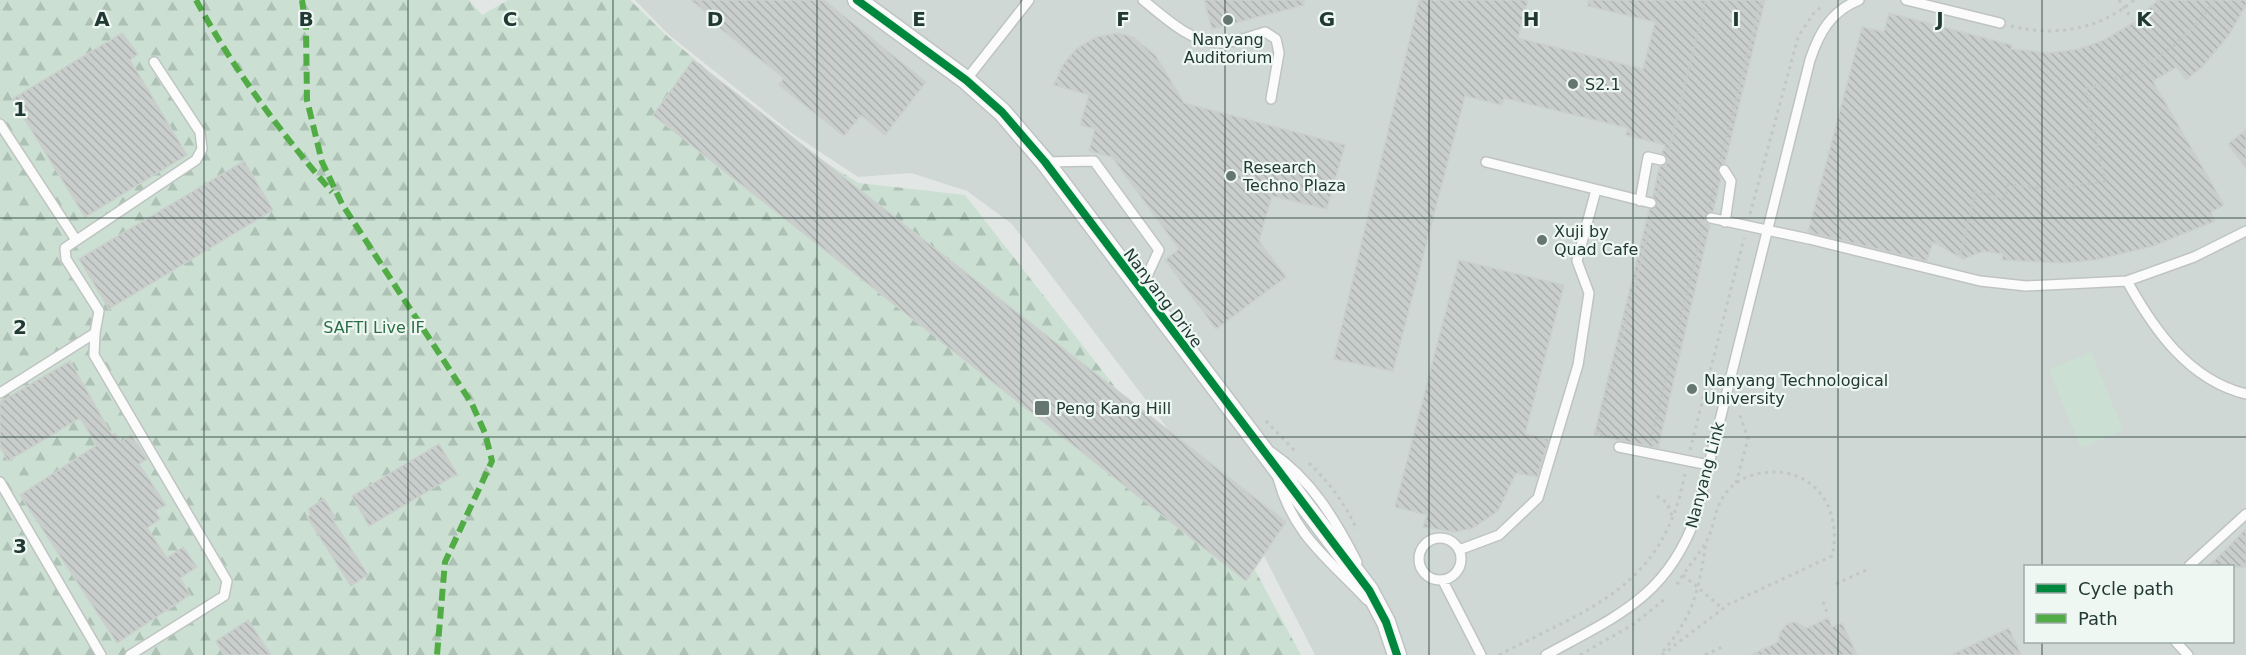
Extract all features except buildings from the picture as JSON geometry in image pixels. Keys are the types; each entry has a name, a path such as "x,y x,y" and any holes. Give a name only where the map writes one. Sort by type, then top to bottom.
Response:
{"street":[{"name":"Nanyang Drive","path":"857,0 966,80 1002,112 1045,162 1140,291 1369,590 1385,620 1397,655"}],"lane":[{"path":"966,80 1029,0"},
{"path":"1143,0 1178,28 1201,38 1219,43 1265,32 1276,39 1279,53 1271,99"},
{"name":"Nanyang Link","path":"1546,655 1631,608 1665,574 1687,541 1709,465 1817,36 1829,20 1844,7 1859,0"},
{"path":"1906,0 2000,23"},
{"path":"130,655 224,596 227,581 94,355 99,311 66,259 65,248 196,160 202,148 200,132 154,62"},
{"path":"0,124 76,240"},
{"path":"1640,201 1648,158 1664,160"},
{"path":"1045,162 1094,161 1159,250 1140,291"},
{"path":"1486,162 1653,204"},
{"path":"1721,169 1731,181 1725,222"},
{"path":"1459,550 1499,535 1538,498 1578,365 1589,293 1577,261 1596,190"},
{"path":"1712,218 1980,281 2026,286 2127,281 2194,257 2246,231"},
{"path":"2127,281 2148,318 2175,351 2198,370 2226,388 2246,394"},
{"path":"0,393 95,333"},
{"path":"1254,440 1285,461 1328,509 1342,531 1369,590"},
{"path":"1619,443 1709,465"},
{"path":"1276,470 1284,501 1297,526 1317,552 1385,620"},
{"path":"0,482 101,655"},
{"path":"2191,565 2246,514"},
{"path":"1436,537 1447,539 1459,550 1461,567 1454,576 1443,581 1432,580 1423,573 1418,563 1419,552 1426,543 1436,537"},
{"path":"1443,581 1481,655"},
{"path":"2177,643 2188,655"}],"path":[{"path":"1664,160 1706,0"},
{"path":"1721,169 1761,0"},
{"path":"1499,655 1620,591 1640,572 1658,549 1673,518 1746,227 1798,37 1813,14 1830,0"},
{"path":"2119,0 2132,19"},
{"path":"2000,23 2032,31 2061,32 2094,24 2134,0"},
{"path":"1961,252 1977,191 2005,199 2008,185 2055,189 2105,181 2085,89 2113,81 2158,57 2179,42 2215,0"},
{"path":"1653,204 1663,171"},
{"path":"1708,207 1716,178"},
{"path":"1619,443 1597,434 1652,216"},
{"path":"1650,445 1703,228"},
{"path":"1736,483 1748,439 1739,412"},
{"path":"1787,472 1811,483 1826,500 1830,509 1836,531 1832,556 1747,594 1722,608 1661,655 1679,634 1695,603 1706,541 1719,501 1736,483 1761,473 1787,472"},
{"path":"1657,496 1667,503 1673,518"},
{"path":"1676,586 1706,541"},
{"path":"1836,584 1866,570"},
{"path":"1683,575 1722,608"},
{"path":"1823,602 1828,615"},
{"path":"1706,655 1724,646"}],"shaded area":[{"name":"Nanyang Technological University","path":"635,0 2246,0 2246,655 1315,655 1263,554 1012,224 967,191 911,173 858,177 793,134 668,34"}],"green space":[{"name":"SAFTI Live IF","path":"0,0 469,0 482,15 508,0 630,0 665,34 788,139 859,183 965,195 1248,557 1301,655 0,655"},
{"path":"2091,352 2123,430 2081,448 2049,370"}],"marked path":[{"path":"196,0 226,51 259,100 332,192"},
{"path":"302,0 306,29 307,100 322,162 342,204 472,404 485,433 492,461 445,562 437,655"}],"cycle path":[{"path":"857,0 966,80 1002,112 1045,162 1369,590 1386,622 1397,655"}],"place":[{"name":"Nanyang Auditorium","path":"1228,20"},
{"name":"S2.1","path":"1573,84"},
{"name":"Research Techno Plaza","path":"1231,176"},
{"name":"Xuji by Quad Cafe","path":"1542,240"},
{"name":"Nanyang Technological University","path":"1692,389"},
{"name":"Peng Kang Hill","path":"1042,408"}]}
